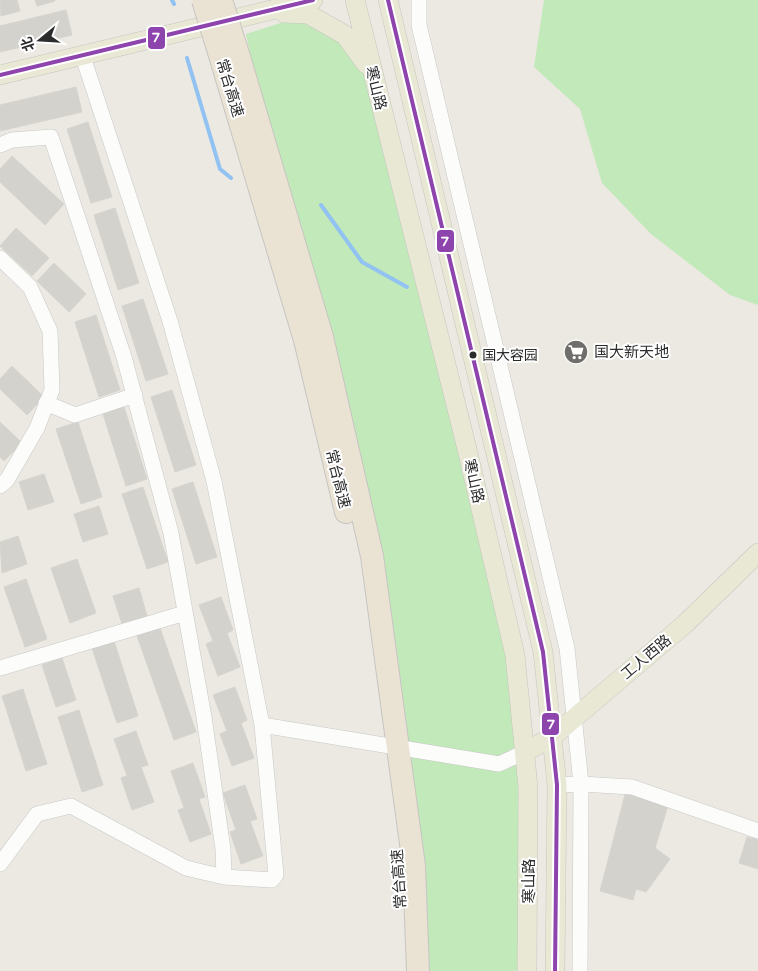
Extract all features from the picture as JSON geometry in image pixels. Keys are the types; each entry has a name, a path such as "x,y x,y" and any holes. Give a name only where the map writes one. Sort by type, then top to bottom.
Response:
{"highway":[{"name":"常台高速","path":"203,0 231,60 322,337 372,556 414,866 418,971"},
{"name":"常台高速","path":"221,0 231,60 305,340 357,558 400,868 404,971"}],"main road":[{"path":"260,12 276,0"},
{"path":"0,76 313,0"},
{"name":"寒山路","path":"355,0 467,449 515,655 528,797 528,971"},
{"name":"寒山路","path":"388,0 543,652 556,785 555,971"},
{"path":"393,21 396,0"},
{"path":"260,12 308,14 345,35 373,72"},
{"name":"工人西路","path":"525,752 552,737 576,718 685,624 758,553"}],"street":[{"path":"419,0 419,25 567,648 576,718 581,784 580,971"},
{"path":"0,864 37,814 71,806 186,868 224,877 272,880 276,875 262,725 211,471 170,321 83,57"},
{"path":"0,145 12,140 52,137 124,357 172,533 204,717 223,849 224,877"},
{"path":"0,258 30,288 50,332 52,390 37,428 7,480 0,486"},
{"path":"46,403 75,415 135,395"},
{"path":"0,668 185,613"},
{"path":"262,725 499,764 525,752"},
{"path":"556,785 581,784 632,788 758,831"}],"green space":[{"path":"544,0 758,0 758,305 730,295 651,234 602,183 580,109 534,67"},
{"path":"308,14 373,72 515,655 527,971 418,971 372,556 239,57 250,53 246,34"}],"building":[{"path":"0,0 17,0 20,11 1,16"},
{"path":"35,0 55,0 55,1 37,6"},
{"path":"66,10 72,35 0,52 0,26"},
{"path":"76,87 82,112 0,131 0,105"},
{"path":"88,122 112,197 91,203 67,129"},
{"path":"12,156 64,204 45,225 0,182 0,169"},
{"path":"115,208 139,283 118,290 94,215"},
{"path":"16,228 49,258 32,276 0,246"},
{"path":"54,263 86,294 69,312 37,281"},
{"path":"143,299 168,374 146,381 122,306"},
{"path":"96,315 120,390 99,397 75,322"},
{"path":"12,366 44,397 27,415 0,389 0,379"},
{"path":"172,390 196,465 175,472 151,397"},
{"path":"123,404 147,479 126,486 102,411"},
{"path":"0,422 22,443 4,461 0,457"},
{"path":"78,422 102,497 81,504 56,429"},
{"path":"44,474 54,502 28,510 19,482"},
{"path":"193,482 217,557 196,564 172,489"},
{"path":"143,487 168,562 147,569 122,494"},
{"path":"99,506 108,534 83,542 74,514"},
{"path":"18,536 27,564 2,573 0,542"},
{"path":"77,559 96,613 70,623 51,568"},
{"path":"26,579 47,639 25,647 4,587"},
{"path":"139,588 147,616 122,624 113,596"},
{"path":"221,597 233,630 227,633 240,667 218,676 206,644 213,641 199,605"},
{"path":"160,628 196,732 174,740 137,636"},
{"path":"114,641 138,716 117,723 92,648"},
{"path":"62,658 76,700 56,707 42,665"},
{"path":"235,687 247,720 241,723 254,758 232,766 220,734 227,731 213,695"},
{"path":"23,689 47,764 26,771 2,696"},
{"path":"79,710 103,785 82,792 58,717"},
{"path":"136,731 148,765 141,767 154,802 132,810 121,778 127,776 114,739"},
{"path":"193,763 205,797 199,799 211,834 190,842 178,810 184,808 171,771"},
{"path":"245,785 257,819 250,821 263,856 241,864 230,832 236,830 223,793"},
{"path":"626,791 668,806 655,848 670,859 646,892 636,889 633,900 600,891"},
{"path":"747,837 758,840 758,869 739,863"}],"waterway":[{"path":"172,0 174,4"},
{"path":"187,58 220,169 231,178"},
{"path":"321,205 362,262 407,287"}],"transit line":[{"name":"7","path":"0,75 313,0"},
{"name":"7","path":"388,0 543,652 557,785 555,971"}],"place":[{"name":"国大新天地","path":"576,352"},
{"name":"国大容园","path":"473,355"}]}
